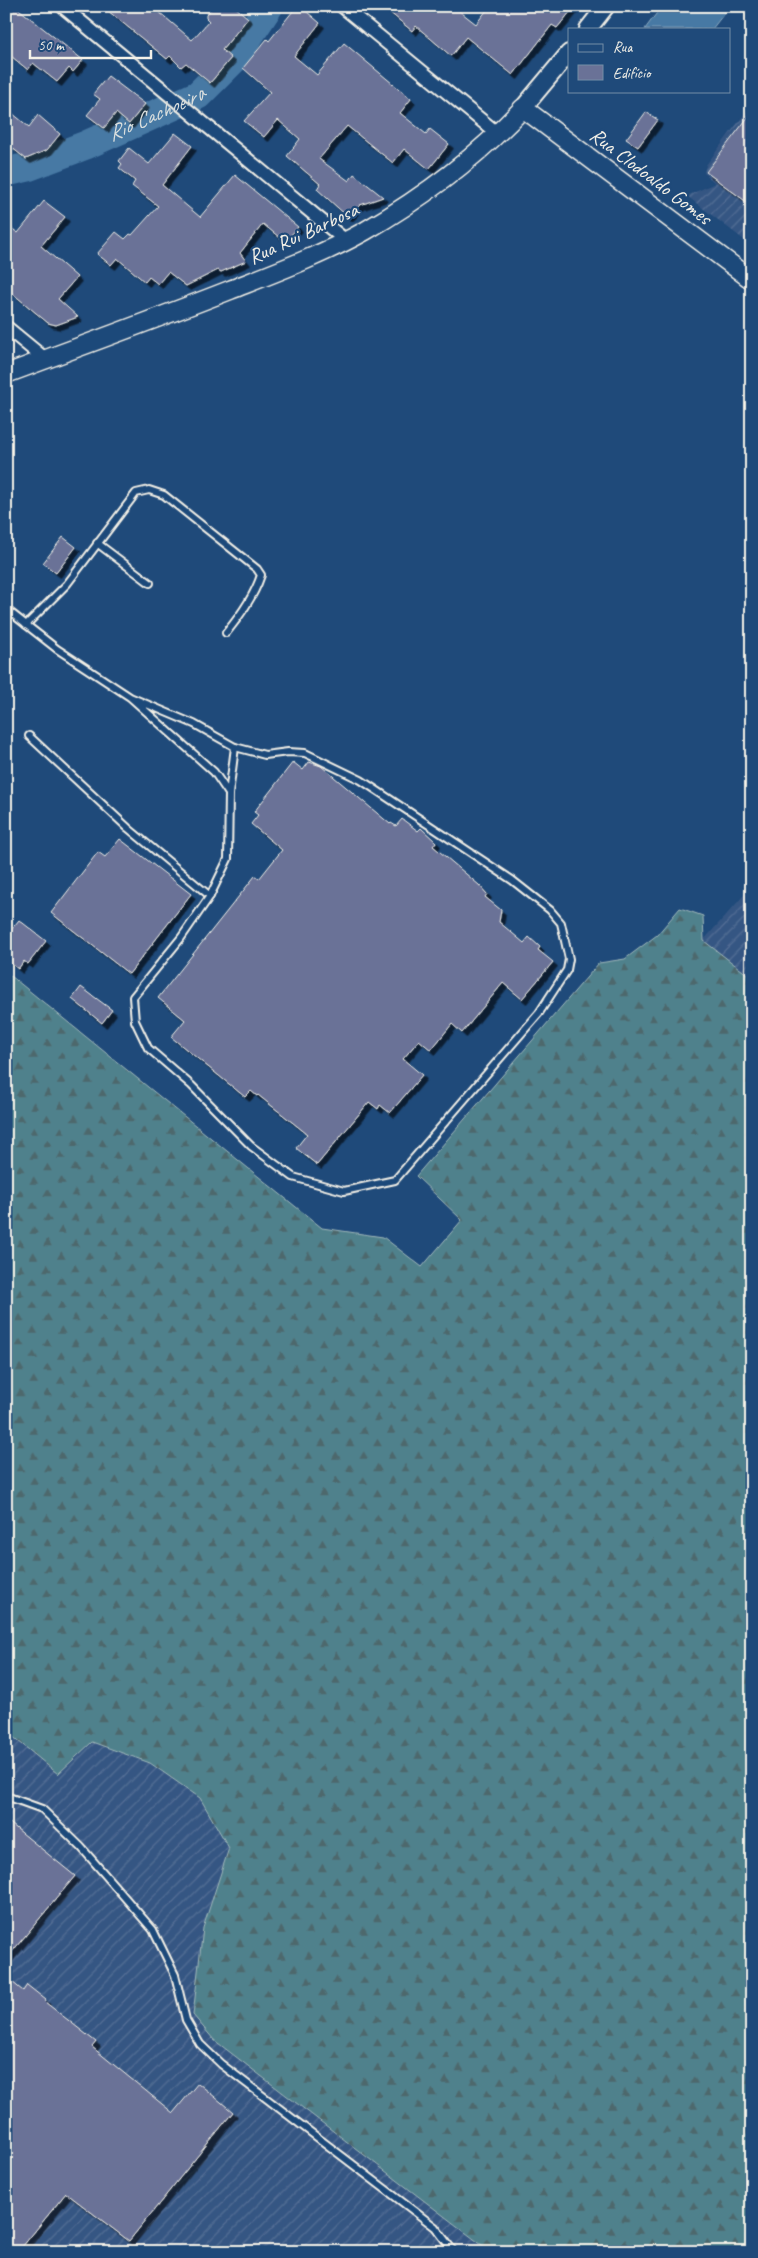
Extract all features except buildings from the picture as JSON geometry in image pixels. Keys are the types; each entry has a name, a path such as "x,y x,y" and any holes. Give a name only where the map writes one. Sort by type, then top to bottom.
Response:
{"main road":[{"name":"Rua Rui Barbosa","path":"6,374 286,268 346,241 390,216 443,180 498,134 523,108"},
{"name":"Rua Clodoaldo Gomes","path":"523,108 752,280"}],"street":[{"path":"62,6 346,241"},
{"path":"342,6 498,134"},
{"path":"589,28 606,6"},
{"name":"Rua Rui Barbosa","path":"523,108 568,54"},
{"path":"6,327 45,359"}],"lane":[{"path":"26,625 67,584 136,493 149,490 164,495 257,569 261,575 257,586 237,620 226,633"},
{"path":"97,543 150,583"},
{"path":"6,609 57,649 130,697 208,766 229,794"},
{"path":"130,697 194,724 235,747 264,755 288,752 305,753 361,780 512,880 550,910 561,923 569,959 567,970 539,1013 395,1180 344,1191 293,1178 250,1146 191,1085 148,1048 135,1021 133,997 180,938 210,896 228,859 229,794 235,747"},
{"path":"29,736 128,828 210,896"},
{"path":"6,1796 42,1809 81,1848 153,1930 175,1975 186,2020 200,2044 229,2070 435,2227 454,2252"}],"shaded area":[{"path":"662,6 730,6 713,28 646,28"},
{"path":"752,104 752,246 687,196 715,183 704,173 706,165"},
{"path":"752,886 752,978 703,941"},
{"path":"6,1731 92,1742 150,1763 200,1798 229,1848 203,1928 214,2040 491,2252 6,2252"}],"green space":[{"path":"680,908 703,916 704,941 752,978 752,2252 491,2252 214,2040 193,2015 203,1928 229,1848 200,1798 150,1763 92,1742 58,1774 6,1731 6,972 322,1228 383,1237 422,1267 462,1220 416,1176 599,963 625,959 657,935"}],"waterway":[{"name":"Rio Cachoeira","path":"6,172 28,167 86,145 198,95 234,59 269,6"}]}
